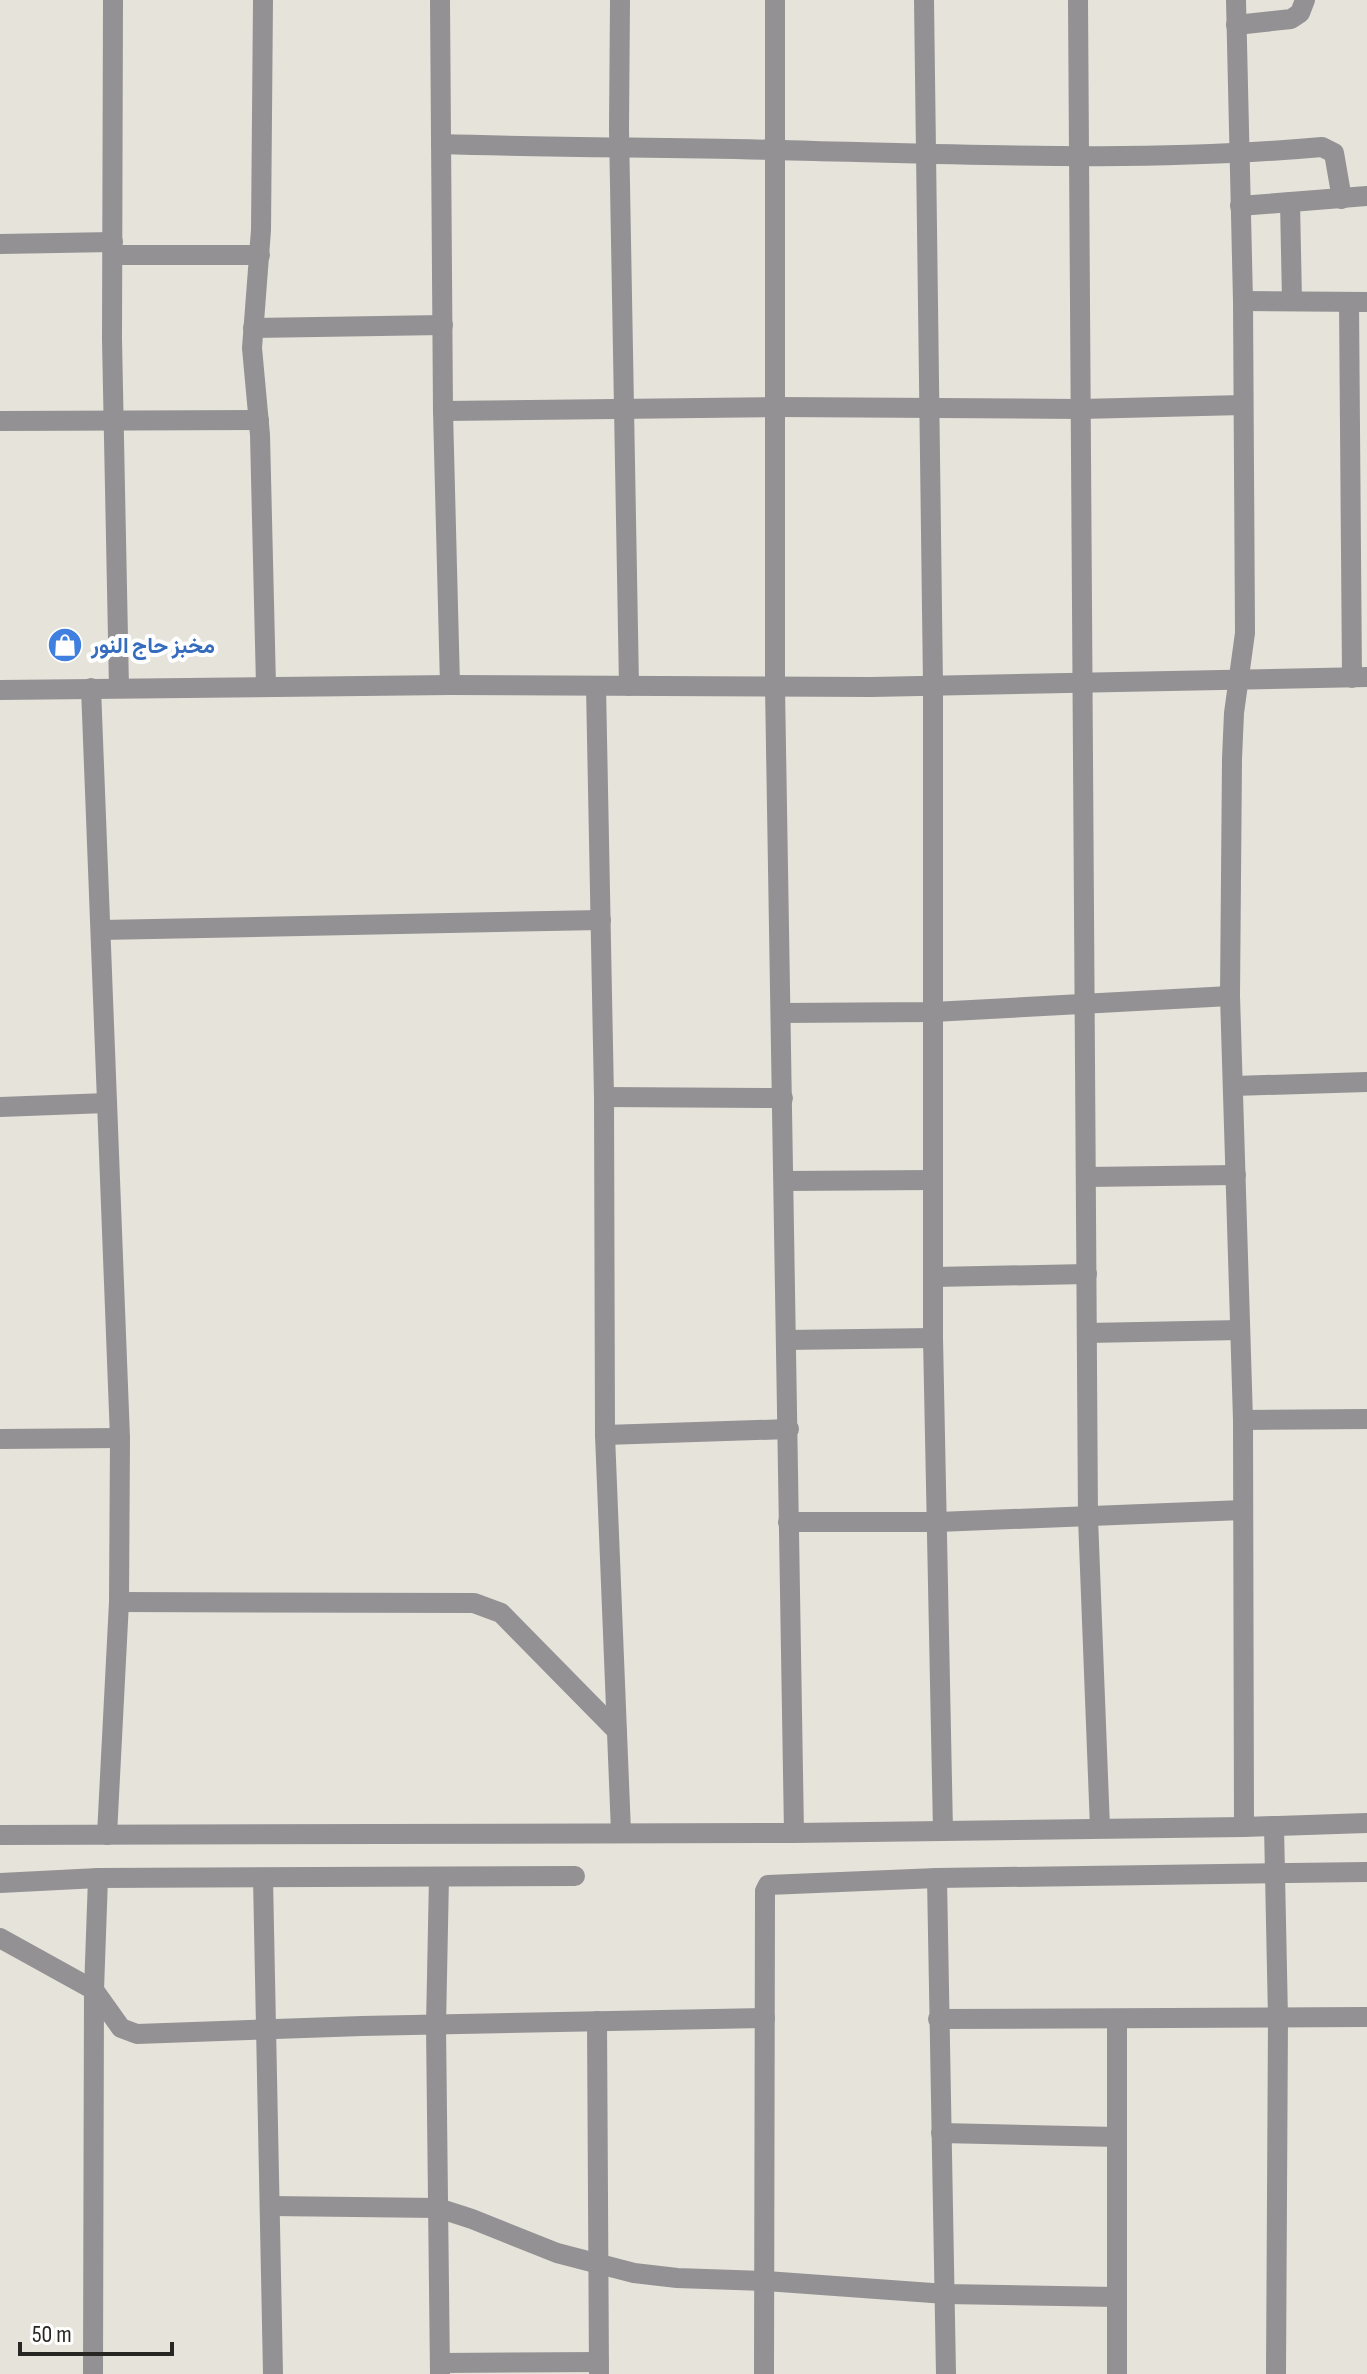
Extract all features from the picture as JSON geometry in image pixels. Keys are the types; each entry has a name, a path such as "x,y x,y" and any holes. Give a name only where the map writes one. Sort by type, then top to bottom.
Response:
{"street":[{"path":"113,0 113,420 119,688"},
{"path":"263,0 260,255 252,348 259,420 266,686"},
{"path":"440,0 443,411 450,685"},
{"path":"620,0 619,149 629,686"},
{"path":"775,0 775,687 794,1833"},
{"path":"924,0 933,685 933,1338 943,1831"},
{"path":"1078,0 1088,1518 1100,1828"},
{"path":"1236,0 1243,301 1245,633 1234,713 1232,759 1230,996 1243,1420 1244,1827"},
{"path":"1236,25 1291,19 1300,13 1305,0"},
{"path":"441,144 1079,156 1239,154 1329,148 1336,159 1342,199"},
{"path":"1240,206 1367,196"},
{"path":"1290,202 1292,301"},
{"path":"0,244 260,255"},
{"path":"0,690 450,685 775,687 1359,678 1358,302 1243,301"},
{"path":"253,328 443,325"},
{"path":"443,411 777,407 1081,409 1243,405"},
{"path":"0,421 259,420"},
{"path":"596,686 604,1097 605,1435 621,1832"},
{"path":"91,688 120,1438 119,1602 107,1835"},
{"path":"101,930 601,920"},
{"path":"781,1013 933,1012 1230,996"},
{"path":"1234,1086 1367,1082"},
{"path":"604,1097 783,1098"},
{"path":"0,1107 107,1103"},
{"path":"1086,1177 1236,1175"},
{"path":"785,1181 933,1180"},
{"path":"934,1277 1087,1274"},
{"path":"1088,1333 1240,1330"},
{"path":"786,1340 933,1338"},
{"path":"1243,1420 1367,1419"},
{"path":"605,1435 789,1429"},
{"path":"0,1439 120,1438"},
{"path":"788,1522 938,1522 1243,1510"},
{"path":"119,1602 474,1603 501,1613 617,1731"},
{"path":"0,1835 794,1833 1367,1823"},
{"path":"1274,1826 1278,2018 1276,2374"},
{"path":"764,2374 765,1891 768,1885 937,1878 1367,1872"},
{"path":"0,1883 98,1878 575,1876"},
{"path":"439,1877 436,2026 440,2369 599,2368 597,2021"},
{"path":"93,2374 94,1990 98,1878"},
{"path":"263,1878 273,2374"},
{"path":"937,1878 946,2374"},
{"path":"0,1938 94,1990 113,2019 128,2033 198,2034 765,2018"},
{"path":"938,2019 1367,2017"},
{"path":"1117,2020 1117,2374"},
{"path":"941,2133 1117,2137"},
{"path":"270,2206 438,2208 522,2241 597,2265 677,2278 946,2294 1116,2297"}],"place":[{"name":"مخبز حاج النور","path":"65,645"}]}
